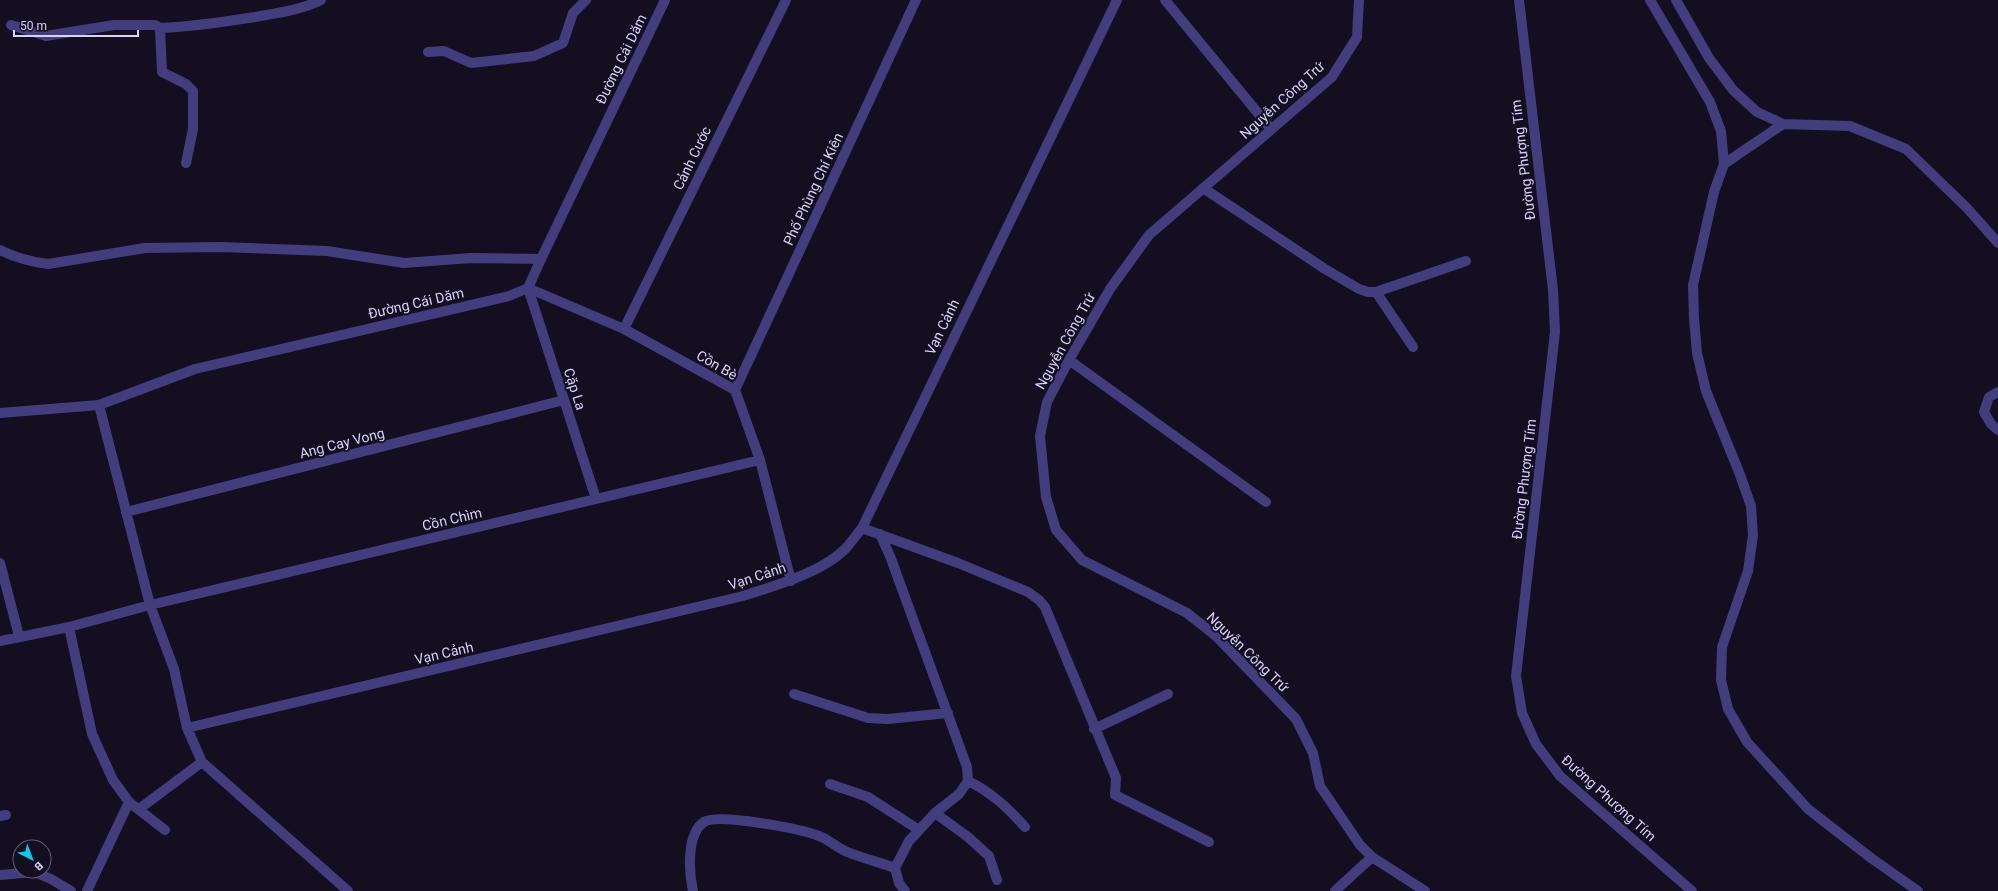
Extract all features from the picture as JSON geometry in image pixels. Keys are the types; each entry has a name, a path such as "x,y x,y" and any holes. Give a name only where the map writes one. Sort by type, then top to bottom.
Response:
{"street":[{"path":"11,25 46,36 114,25 155,25 160,28 199,26 267,15 309,6 321,0"},
{"path":"428,52 444,51 471,63 534,56 563,43 573,13 586,0"},
{"name":"Đường Cái Dăm","path":"0,413 99,405 195,369 509,296 528,288 665,0"},
{"name":"Cảnh Cước","path":"624,329 786,0"},
{"name":"Phố Phùng Chí Kiên","path":"734,390 916,0"},
{"name":"Vạn Cảnh","path":"187,728 736,598 790,581 827,562 846,548 862,528 1117,0"},
{"path":"1165,0 1271,129"},
{"name":"Nguyễn Công Trứ","path":"1358,0 1357,37 1332,76 1149,235 1110,290 1069,360 1047,402 1040,436 1046,497 1056,530 1082,560 1187,613 1216,636 1296,719 1313,753 1320,786 1360,845 1372,857 1425,891"},
{"name":"Đường Phượng Tím","path":"1519,0 1552,290 1555,332 1516,676 1522,713 1536,744 1560,776 1692,891"},
{"path":"1650,0 1710,102 1721,132 1724,164 1714,192 1693,285 1697,353 1706,390 1751,506 1754,535 1748,571 1722,647 1721,680 1728,709 1747,742 1808,809 1871,858 1918,891"},
{"path":"1676,0 1709,58 1733,90 1756,112 1784,124 1850,126 1906,149 1967,208 1998,243"},
{"path":"160,28 162,72 186,84 193,91 192,129 186,163"},
{"path":"1724,164 1784,124"},
{"path":"1203,188 1342,279 1368,292 1376,292 1466,261"},
{"path":"0,250 13,257 34,263 48,264 160,247 220,247 327,251 404,263 471,258 541,259"},
{"name":"Cồn Bè","path":"528,288 624,329 734,390 760,460 790,581"},
{"name":"Cặp La","path":"528,288 596,499"},
{"path":"1376,292 1413,347"},
{"path":"1069,360 1266,502"},
{"path":"1998,392 1989,397 1984,412 1991,424 1998,430"},
{"name":"Ang Cay Vong","path":"126,512 564,400"},
{"path":"99,405 150,605 174,669 187,728 202,762 348,891"},
{"name":"Cồn Chìm","path":"0,641 69,627 150,605 760,460"},
{"path":"862,528 958,563 1028,592 1039,600 1045,607 1094,729 1116,778 1116,797 1210,842"},
{"path":"880,534 890,556 948,714 967,768 968,781 959,794 935,813 909,841 895,868 898,883 905,891"},
{"path":"0,563 19,636"},
{"path":"69,627 92,734 113,780 129,802 166,830"},
{"path":"794,694 868,718 888,719 948,714"},
{"path":"1094,729 1168,694"},
{"path":"139,809 202,762"},
{"path":"968,781 980,787 1001,802 1025,828"},
{"path":"830,784 868,797 919,830"},
{"path":"87,891 129,802"},
{"path":"935,813 968,837 989,856 994,865 997,880"},
{"path":"693,891 689,858 697,830 704,822 711,819 730,819 790,828 820,836 845,851 895,868"},
{"path":"1335,891 1372,857"},
{"path":"0,875 34,872 51,879 71,891"}]}
